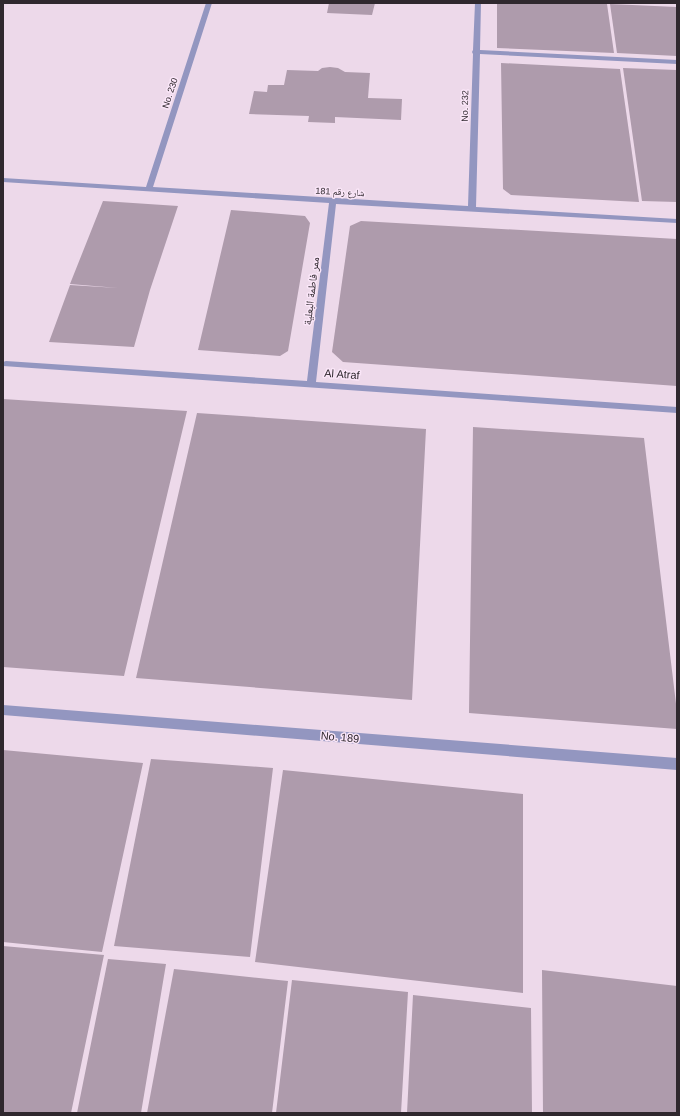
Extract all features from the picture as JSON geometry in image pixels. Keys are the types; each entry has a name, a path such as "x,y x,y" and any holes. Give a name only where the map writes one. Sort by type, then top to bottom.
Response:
{"street":[{"name":"No. 230","path":"149,189 209,3"},
{"name":"No. 232","path":"472,209 475,52 478,3"},
{"path":"475,52 677,62"},
{"name":"شارع رقم 181","path":"3,180 677,221"},
{"name":"ممر فاطمة البعلية","path":"311,384 333,201"},
{"name":"Al Atraf","path":"4,364 677,410"},
{"name":"No. 189","path":"3,710 677,764"}],"building":[{"path":"329,3 375,3 372,15 327,13"},
{"path":"497,3 607,4 614,53 497,48"},
{"path":"610,4 677,7 677,56 617,53"},
{"path":"501,63 620,69 639,202 511,195 503,189"},
{"path":"322,68 338,68 345,72 370,73 368,98 402,99 401,120 335,117 335,123 308,122 309,116 249,114 254,91 267,92 268,85 284,85 287,70 318,71"},
{"path":"623,68 677,70 677,202 642,201"},
{"path":"103,201 178,206 150,290 134,347 49,342 70,285 118,288 70,284"},
{"path":"231,210 305,216 310,223 288,351 280,356 198,350"},
{"path":"361,221 677,239 677,386 343,362 332,352 350,226"},
{"path":"3,399 187,411 124,676 3,667"},
{"path":"197,413 426,429 412,700 136,678"},
{"path":"473,427 644,438 677,712 677,729 469,713"},
{"path":"3,750 143,763 102,952 3,942"},
{"path":"151,759 273,768 250,957 114,946"},
{"path":"283,770 523,794 523,993 255,962"},
{"path":"3,946 104,955 71,1113 3,1113"},
{"path":"108,959 166,964 141,1113 77,1113"},
{"path":"174,969 288,981 272,1113 147,1113"},
{"path":"542,970 677,986 677,1113 543,1113"},
{"path":"292,980 408,992 401,1113 276,1113"},
{"path":"413,995 531,1008 532,1113 407,1113"}]}
